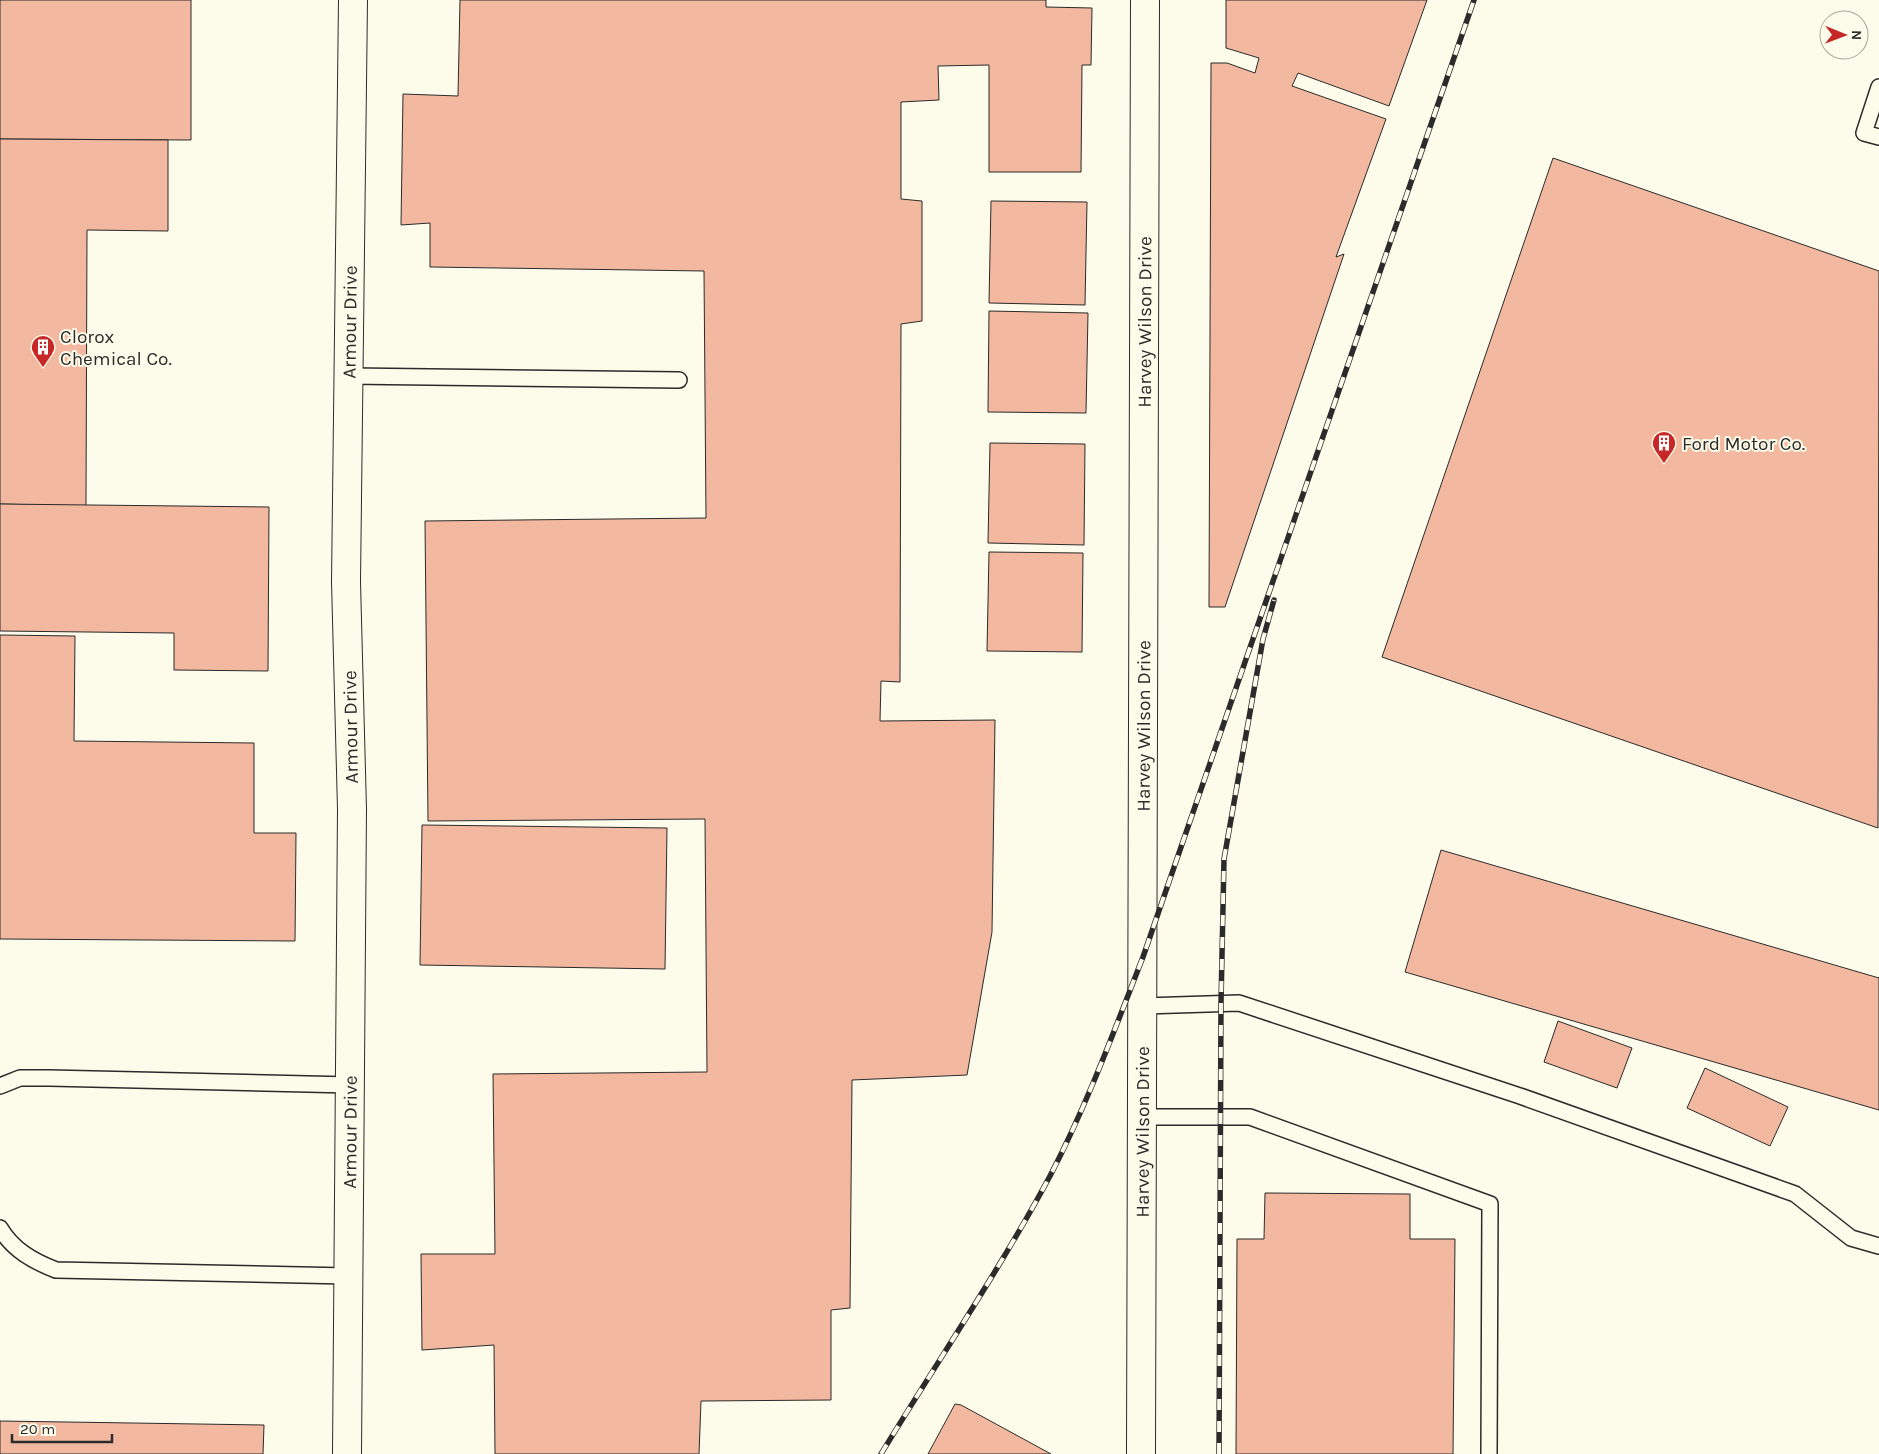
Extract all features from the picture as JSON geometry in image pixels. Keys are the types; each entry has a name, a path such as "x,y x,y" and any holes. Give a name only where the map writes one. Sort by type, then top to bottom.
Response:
{"street":[{"name":"Armour Drive","path":"347,1454 352,809 346,582 353,0"},
{"name":"Harvey Wilson Drive","path":"1141,1454 1144,1006 1145,0"}],"lane":[{"path":"1879,87 1864,133 1879,137"},
{"path":"349,376 679,380"},
{"path":"1144,1006 1239,1003 1520,1096 1795,1194 1852,1238 1879,1246"},
{"path":"0,1086 20,1078 350,1085"},
{"path":"1143,1117 1250,1118 1490,1204 1489,1454"},
{"path":"0,1228 8,1241 34,1262 56,1270 348,1276"}],"building":[{"path":"0,0 191,0 191,140 0,139"},
{"path":"460,0 1046,0 1046,7 1092,8 1091,65 1082,65 1081,172 989,172 989,65 938,66 939,100 901,102 901,199 922,201 922,321 901,324 900,682 881,681 880,721 995,720 992,932 967,1075 852,1080 850,1308 831,1310 831,1400 701,1401 699,1454 495,1454 494,1345 422,1350 421,1254 495,1254 493,1074 707,1072 705,819 428,821 425,521 706,518 704,271 430,267 430,223 401,225 403,94 458,96"},
{"path":"1226,0 1427,0 1389,106 1298,73 1292,86 1386,119 1336,257 1344,254 1225,607 1209,607 1211,63 1227,63 1255,73 1259,58 1226,48"},
{"name":"Clorox Chemical Co.","path":"0,139 168,140 168,231 87,230 86,506 0,504"},
{"name":"Ford Motor Co.","path":"1553,158 1879,271 1878,828 1382,657"},
{"path":"991,201 1087,202 1085,305 989,303"},
{"path":"989,311 1088,313 1086,413 988,412"},
{"path":"990,443 1085,444 1084,545 988,543"},
{"path":"0,504 269,507 268,671 174,670 174,633 0,631"},
{"path":"989,552 1083,553 1082,652 987,651"},
{"path":"0,635 75,636 74,741 254,743 254,833 296,833 295,941 0,939"},
{"path":"422,825 667,828 665,969 420,965"},
{"path":"1441,850 1879,978 1879,1110 1405,972"},
{"path":"1558,1021 1632,1048 1617,1088 1544,1062"},
{"path":"1705,1068 1788,1107 1770,1146 1687,1108"},
{"path":"1265,1193 1410,1194 1410,1239 1455,1239 1453,1454 1236,1454 1237,1239 1264,1239"},
{"path":"955,1404 961,1405 1051,1454 928,1454"},
{"path":"0,1421 264,1425 263,1454 0,1454"}],"railway":[{"path":"881,1454 989,1281 1050,1176 1100,1068 1143,957 1474,0"},
{"path":"1219,1454 1221,1003 1224,859 1263,639 1274,600"}],"place":[{"name":"Clorox Chemical Co.","path":"43,368"},
{"name":"Ford Motor Co.","path":"1664,464"}]}
